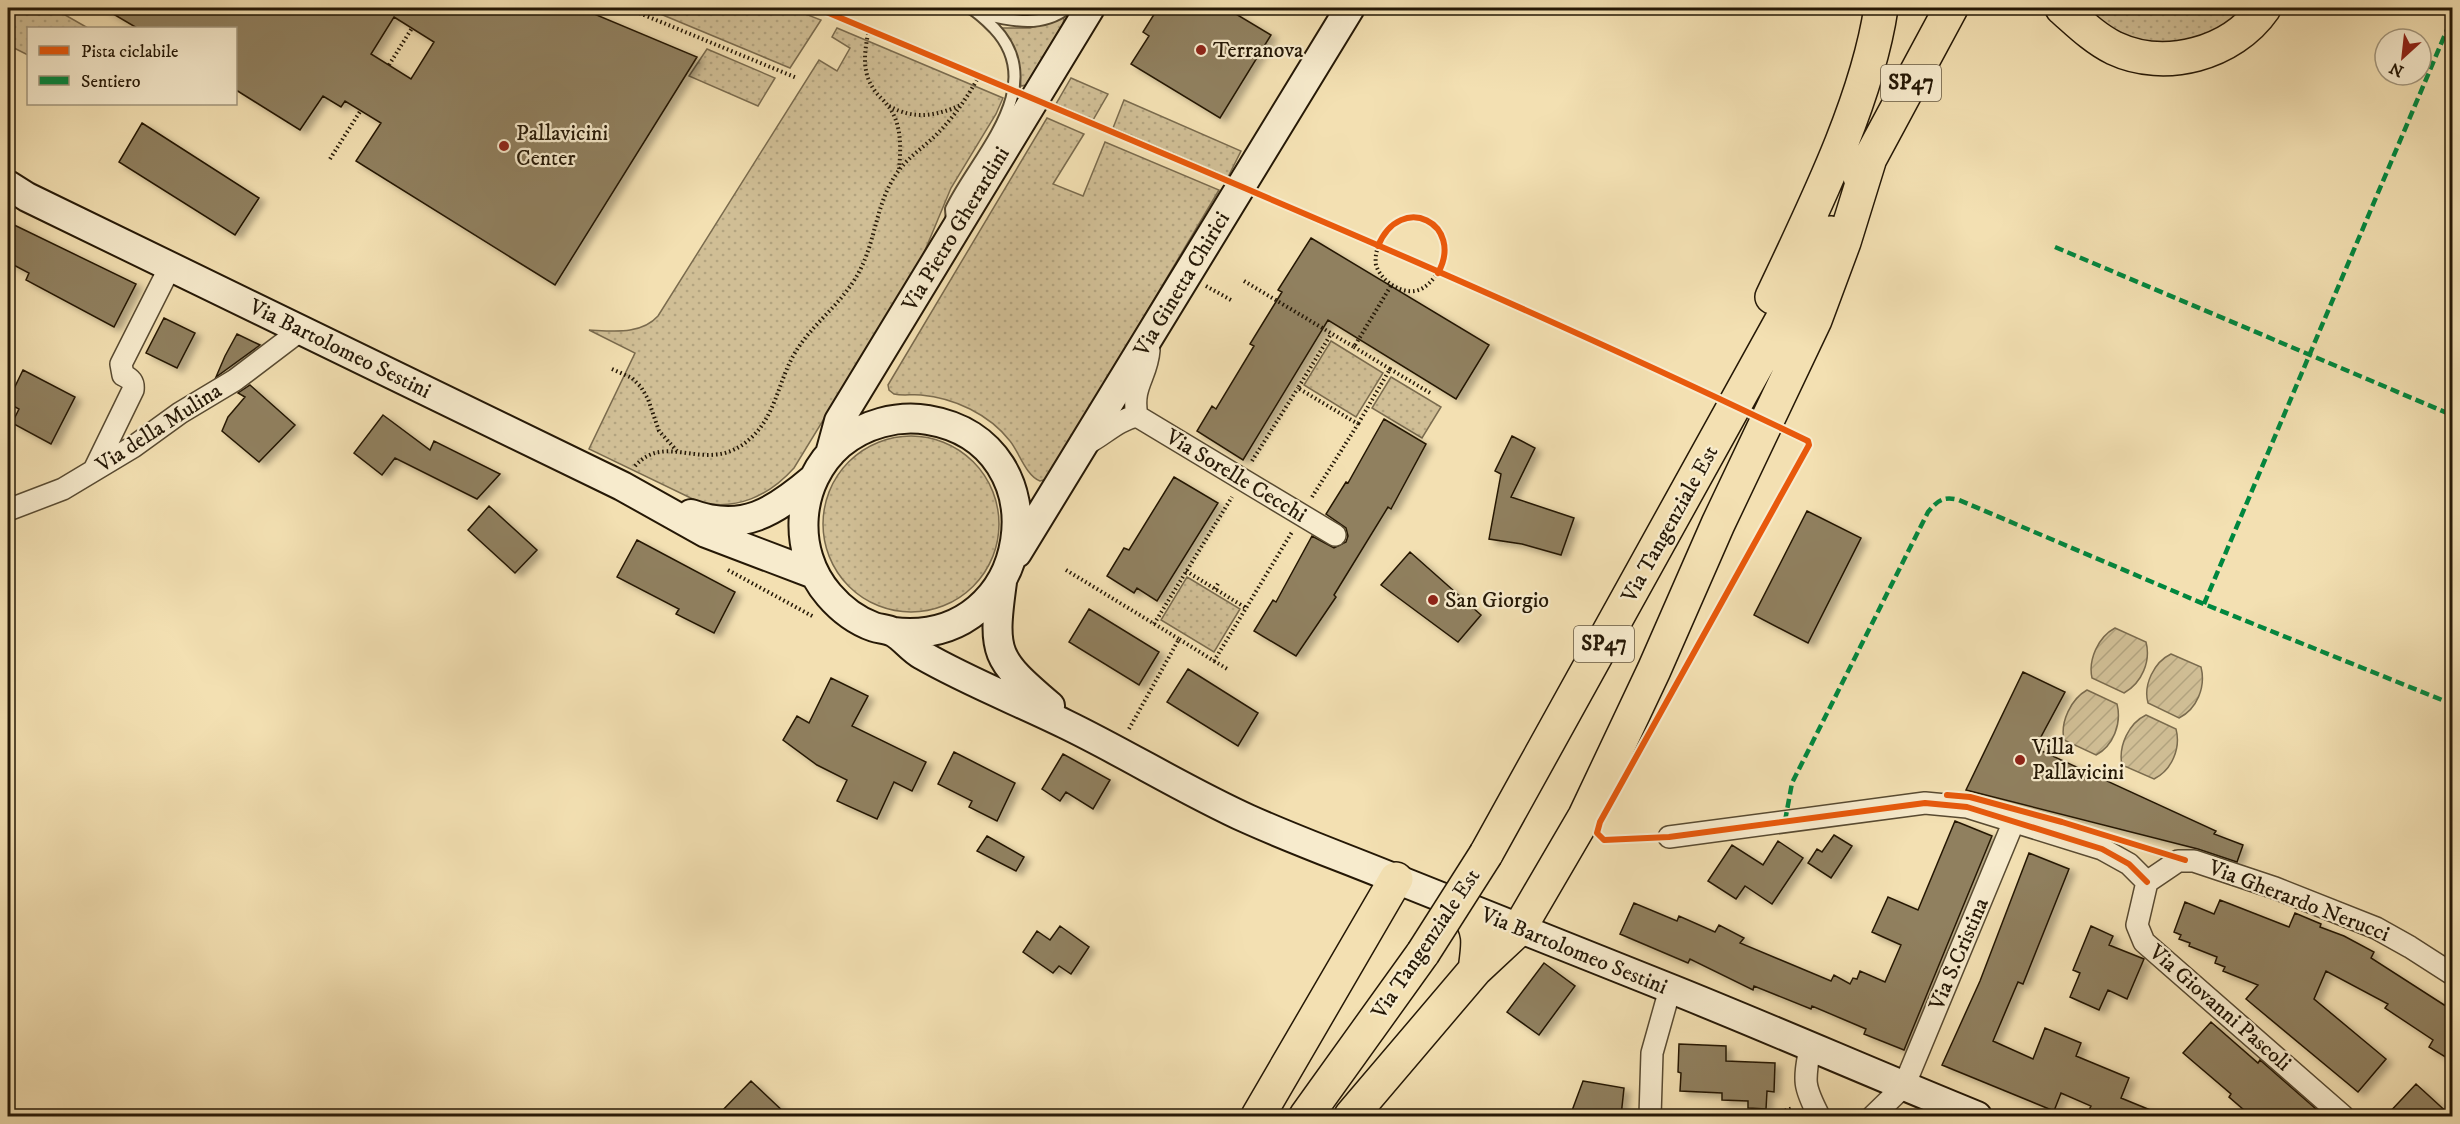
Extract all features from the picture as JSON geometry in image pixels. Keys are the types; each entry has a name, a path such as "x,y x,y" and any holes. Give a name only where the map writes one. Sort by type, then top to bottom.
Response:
{"main road":[{"name":"Via Pietro Gherardini","path":"830,454 839,421 1090,8"},
{"name":"Via Ginetta Chirici","path":"1007,571 1350,8"},
{"path":"1721,433 1744,358 1807,219 1859,95 1872,51 1881,8"},
{"name":"Via Tangenziale Est","path":"1306,1116 1423,953 1486,854 1721,433 1951,8"},
{"path":"2062,8 2097,38 2114,48 2146,57 2166,57 2208,51 2246,29 2264,8"},
{"path":"1352,1116 1475,970 1519,930 1585,816 1654,670 1718,524 1815,320 1844,242 1870,158"},
{"name":"Via Bartolomeo Sestini","path":"14,192 653,502"},
{"path":"1007,571 981,606 955,624 930,631 893,632 873,626 847,612 825,591 814,574 806,551 803,527 805,502 813,479 830,454 858,431 893,420 930,420 959,430 993,456 1011,488 1018,524 996,626 998,644 1002,656 1016,677 1078,731"},
{"path":"653,502 705,519 740,521 754,518 774,509 813,479"},
{"path":"653,502 678,519 706,533 814,574"},
{"path":"893,632 922,655 1078,731"},
{"name":"Via Bartolomeo Sestini","path":"1078,731 1226,809 1977,1116"},
{"path":"1258,1116 1396,879"},
{"path":"1466,908 1477,926 1479,945 1475,970"}],"street":[{"path":"94,470 133,390 134,384 123,375 121,364 170,267"},
{"name":"Via della Mulina","path":"8,510 63,489 94,470 235,380 301,330"},
{"path":"1083,446 1121,420 1137,416 1136,390 1147,362 1150,337"},
{"name":"Via Sorelle Cecchi","path":"1137,416 1335,536"},
{"path":"1669,837 1925,803 1967,807 2102,849 2129,864 2147,882"},
{"name":"Via S.Cristina","path":"1904,1086 2014,821"},
{"name":"Via Gherardo Nerucci","path":"2147,882 2178,861 2194,861 2267,885 2376,928 2410,946 2452,974"},
{"name":"Via Giovanni Pascoli","path":"2147,882 2137,925 2144,942 2343,1116"},
{"path":"1650,1116 1652,1053 1670,989"},
{"path":"1810,1047 1804,1081 1815,1109"},
{"path":"1873,1116 1904,1086"}],"lane":[{"path":"974,10 1024,22 1052,17 1067,8"},
{"path":"953,234 951,209 1008,112 1014,90 1014,71 1010,51 1000,35 974,10"}],"path":[{"path":"627,8 796,78"},
{"path":"862,26 880,34"},
{"path":"389,65 412,28"},
{"path":"869,29 865,56 867,77 889,106 904,113 927,116 941,114 962,105"},
{"path":"968,71 1014,90"},
{"path":"632,470 644,458 655,452 677,451 712,456 732,450 755,434 775,403 791,360 800,345 836,306 857,276 869,250 878,211 899,170 952,118 979,76"},
{"path":"889,106 901,143 899,170"},
{"path":"330,159 360,110"},
{"path":"1382,236 1376,256 1377,268 1400,289 1414,291 1430,283 1442,266"},
{"path":"1367,242 1388,251"},
{"path":"1428,268 1449,277"},
{"path":"1244,281 1432,394"},
{"path":"1200,282 1231,300"},
{"path":"1354,348 1392,284"},
{"path":"1247,468 1331,334"},
{"path":"612,369 632,378 641,387 648,399 659,431 677,451"},
{"path":"1214,661 1390,369"},
{"path":"1298,388 1358,424"},
{"path":"1322,412 1327,405"},
{"path":"1154,624 1235,491"},
{"path":"727,569 823,622"},
{"path":"1066,570 1229,670"},
{"path":"1186,572 1246,608"},
{"path":"1215,589 1219,582"},
{"path":"1128,733 1131,722 1179,639"},
{"path":"1768,1116 1815,1109"}],"shaded area":[{"path":"8,8 53,8 86,27 27,27 27,54 8,45"},
{"path":"646,8 790,8 821,20 790,68"},
{"path":"2085,8 2246,8 2235,18 2209,34 2180,43 2165,44 2135,40 2121,35"},
{"path":"1064,19 1063,24 1026,85 1021,86 1014,49 1000,28 1030,28"},
{"path":"837,28 1003,98 996,114 951,188 921,260 794,468 774,486 751,499 726,504 699,502 589,449 635,353 589,330 635,329 658,316 819,60 837,71 850,48 832,37"},
{"path":"707,49 775,78 758,106 689,76"},
{"path":"1071,78 1108,94 1093,120 1056,104"},
{"path":"1124,100 1241,151 1228,177 1113,128"},
{"path":"1047,118 1084,134 1053,184 1083,196 1105,142 1219,190 1051,473 1047,479 1040,481 1031,474 1002,431 981,415 946,400 921,395 894,394 889,390 888,385"},
{"path":"1331,341 1383,373 1356,417 1304,385"},
{"path":"1391,377 1441,407 1422,438 1372,408"},
{"path":"911,436 945,443 960,451 973,462 984,475 992,490 999,524 992,558 984,573 973,586 960,597 945,605 911,612 877,605 862,597 849,586 838,573 830,558 823,524 830,490 838,475 849,462 862,451 877,443"},
{"path":"1187,577 1240,609 1214,652 1161,620"},
{"path":"2115,628 2146,642 2147,649 2144,671 2136,683 2124,693 2092,678 2091,671 2093,657 2099,643"},
{"path":"2171,654 2201,667 2202,675 2199,697 2191,709 2179,718 2148,703 2147,696 2151,675 2155,668"},
{"path":"2087,690 2117,704 2118,719 2115,734 2107,746 2096,755 2064,740 2063,733 2068,712 2076,699"},
{"path":"2146,715 2176,729 2177,736 2174,758 2166,770 2154,779 2122,765 2121,758 2123,743 2130,729"}],"building":[{"name":"Pallavicini Center","path":"103,8 580,8 697,57 555,285 356,161 381,123 345,101 341,107 323,96 300,130 237,91 237,27 135,27","holes":["394,17 434,42 411,79 371,54"]},
{"name":"Terranova","path":"1158,8 1226,8 1271,35 1220,118 1131,64 1149,36 1143,32"},
{"path":"142,123 259,198 235,235 119,162"},
{"path":"8,222 136,284 114,327 26,280 29,273 8,262"},
{"path":"1311,238 1489,345 1456,399 1328,320 1243,460 1197,431 1212,406 1216,409 1254,346 1250,344 1282,292 1278,290"},
{"path":"164,318 195,333 177,368 146,353"},
{"path":"237,334 260,345 216,377 225,356"},
{"path":"23,370 75,397 51,444 12,423 19,409 8,401"},
{"path":"250,385 295,425 259,462 222,431 228,417 245,397 238,393"},
{"path":"383,415 430,450 434,441 500,474 477,499 395,458 382,475 354,453"},
{"path":"1384,419 1426,444 1391,509 1388,507 1334,595 1336,597 1296,656 1254,631 1273,600 1276,602 1312,536 1334,548 1346,542 1348,536 1346,528 1326,514 1346,482 1348,483"},
{"name":"San Giorgio","path":"1512,436 1535,448 1511,497 1574,518 1561,555 1522,544 1489,539 1501,474 1495,471"},
{"path":"1174,477 1218,503 1157,601 1137,588 1134,593 1107,576 1124,548 1129,550"},
{"path":"489,506 537,550 515,573 468,530"},
{"path":"1807,511 1861,538 1808,643 1754,615"},
{"path":"637,540 735,592 714,633 676,614 679,609 617,577"},
{"name":"San Giorgio","path":"1410,552 1481,615 1458,642 1381,585"},
{"path":"1089,609 1159,652 1139,685 1069,642"},
{"path":"1188,669 1258,713 1238,746 1167,702"},
{"name":"Villa Pallavicini","path":"2023,672 2065,692 2035,748 2216,831 2214,834 2243,845 2237,862 2198,849 1966,790"},
{"path":"831,678 868,696 852,726 926,762 912,791 894,782 877,819 837,801 847,780 817,765 783,740 797,716 809,723"},
{"path":"954,752 1015,783 997,821 969,807 972,801 938,784"},
{"path":"1063,754 1110,780 1093,809 1066,792 1060,801 1042,789"},
{"path":"1955,821 1992,836 1904,1050 1864,1034 1866,1029 1812,1006 1811,1009 1754,986 1753,990 1690,959 1688,963 1620,934 1634,903 1677,921 1679,916 1715,932 1719,925 1744,938 1740,943 1831,981 1834,975 1850,984 1853,978 1857,979 1860,971 1885,982 1901,945 1872,932 1888,897 1918,910"},
{"path":"1834,835 1852,846 1831,878 1808,863 1817,849 1822,852"},
{"path":"987,836 1024,857 1016,871 977,851"},
{"path":"1778,841 1803,858 1772,904 1745,886 1736,899 1708,881 1732,845 1763,865"},
{"path":"2029,853 2069,869 2023,984 2018,982 1993,1041 2033,1059 2045,1028 2081,1043 2076,1056 2129,1078 2121,1098 2165,1116 2105,1116 2089,1110 2091,1106 2061,1093 2054,1111 1942,1065 1980,981"},
{"path":"2220,900 2289,927 2295,913 2374,952 2371,958 2452,1010 2452,1061 2429,1047 2433,1040 2385,1008 2388,1004 2326,971 2314,999 2386,1059 2358,1092 2246,999 2258,985 2223,971 2225,967 2215,963 2217,957 2189,946 2190,943 2179,939 2181,935 2174,932 2185,902 2214,914"},
{"path":"1060,926 1089,947 1071,974 1059,966 1053,973 1023,952 1037,931 1050,940"},
{"path":"2091,926 2113,936 2109,945 2144,959 2127,999 2108,990 2099,1010 2070,997 2080,973 2073,970"},
{"path":"1544,963 1575,986 1539,1035 1507,1012"},
{"path":"2211,1022 2258,1063 2260,1060 2324,1116 2251,1116 2229,1097 2231,1094 2183,1053"},
{"path":"1679,1044 1726,1046 1726,1061 1775,1063 1774,1092 1767,1091 1766,1109 1748,1108 1748,1101 1722,1100 1722,1093 1680,1091"},
{"path":"751,1081 788,1116 717,1116"},
{"path":"1583,1081 1624,1088 1621,1116 1570,1116"},
{"path":"2416,1084 2451,1116 2386,1116"}],"marked path":[{"path":"2204,604 2452,18"},
{"path":"2055,247 2452,415"},
{"path":"1785,821 1792,783 1928,512 1938,502 1945,499 1959,500 2204,604 2452,704"}],"cycle path":[{"path":"817,8 1439,272 1686,383 1808,441 1809,445 1600,822 1597,833 1604,840 1669,837 1925,803 1967,807 2102,849 2129,864 2147,882"},
{"path":"1378,246 1388,229 1401,220 1414,217 1427,220 1437,228 1443,240 1444,256 1438,273"},
{"path":"1947,795 1970,797 2062,822 2185,860"}],"place":[{"name":"Terranova","path":"1201,50"},
{"name":"Pallavicini Center","path":"504,146"},
{"name":"San Giorgio","path":"1433,600"},
{"name":"Villa Pallavicini","path":"2020,760"}]}
